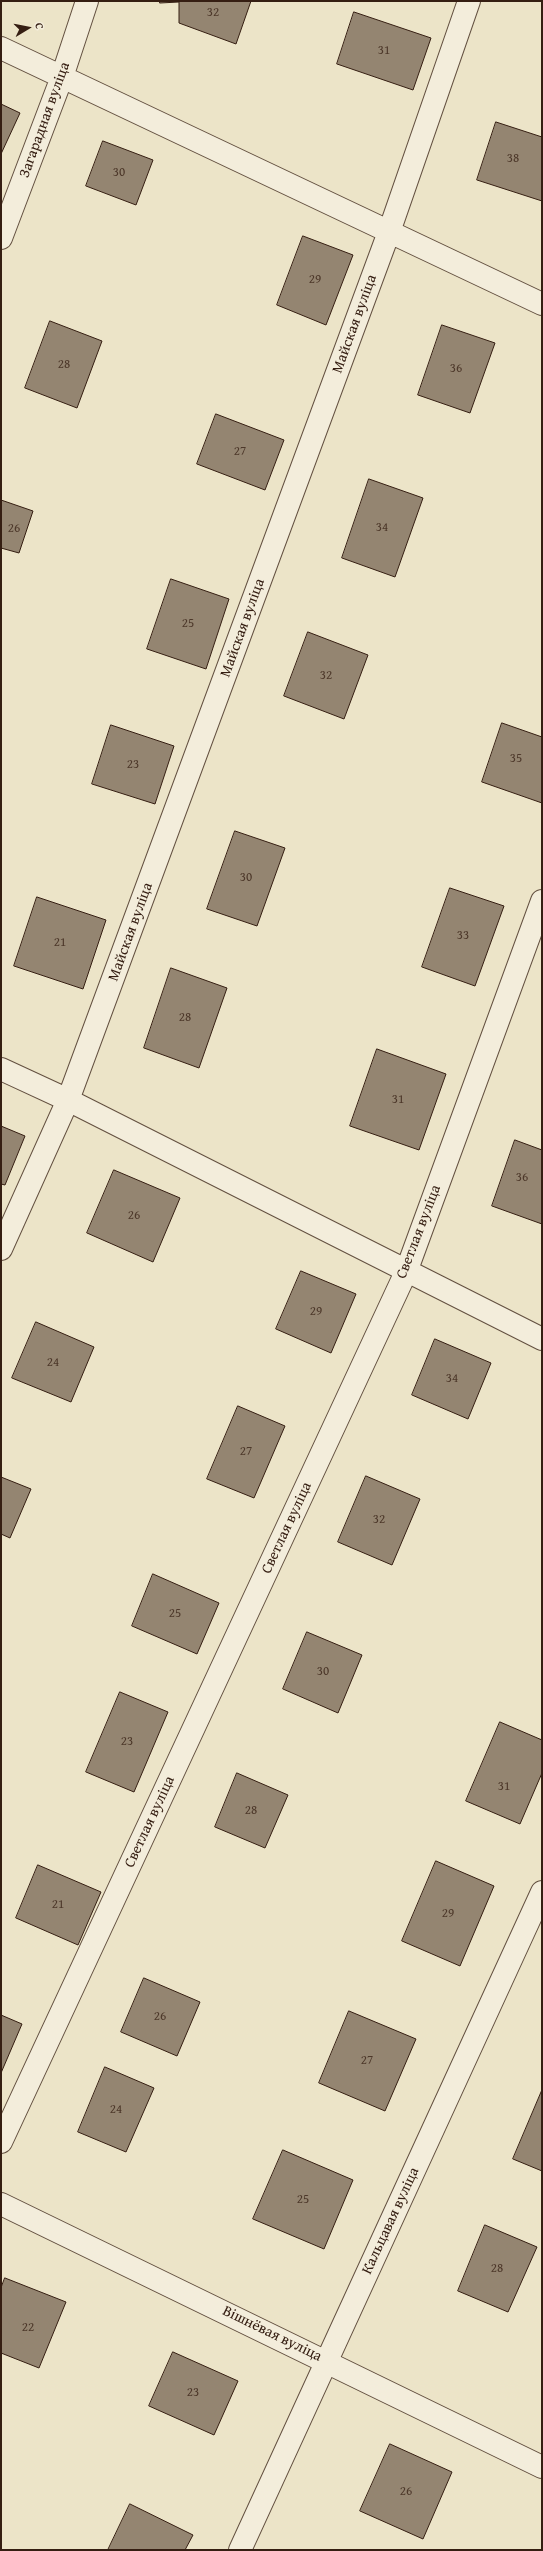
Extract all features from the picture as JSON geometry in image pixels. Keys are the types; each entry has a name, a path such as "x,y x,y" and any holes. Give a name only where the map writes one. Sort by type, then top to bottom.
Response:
{"street":[{"name":"Загарадная вуліца","path":"1,238 62,77 88,1"},
{"name":"Майская вуліца","path":"1,1249 68,1100 389,232 469,1"},
{"path":"1,48 542,304"},
{"name":"Светлая вуліца","path":"1,2142 406,1272 542,900"},
{"path":"1,1069 68,1100 406,1272 542,1339"},
{"name":"Кальцавая вуліца","path":"240,2550 542,1892"},
{"name":"Вішнёвая вуліца","path":"1,2204 327,2360 542,2467"}],"building":[{"path":"160,1 251,1 236,44 179,23 179,2 160,3"},
{"path":"354,12 431,38 413,90 337,64"},
{"path":"1,104 20,113 1,154"},
{"path":"496,122 542,137 542,201 477,180"},
{"path":"103,141 153,160 136,205 86,186"},
{"path":"303,236 353,255 326,325 277,305"},
{"path":"50,321 102,341 77,408 25,388"},
{"path":"442,325 495,343 470,413 418,395"},
{"path":"216,414 284,440 265,490 197,464"},
{"path":"369,479 423,498 395,577 342,558"},
{"path":"1,500 33,511 19,553 1,548"},
{"path":"171,579 229,599 206,669 147,649"},
{"path":"308,632 368,655 344,719 284,696"},
{"path":"502,723 542,737 542,803 482,782"},
{"path":"111,725 174,746 155,804 92,784"},
{"path":"235,831 285,848 257,926 207,909"},
{"path":"450,888 504,906 475,986 422,967"},
{"path":"37,897 106,920 83,989 14,966"},
{"path":"171,968 227,988 199,1068 144,1048"},
{"path":"377,1049 446,1074 419,1150 350,1126"},
{"path":"1,1126 25,1136 5,1185 1,1184"},
{"path":"515,1140 542,1150 542,1224 492,1206"},
{"path":"114,1170 180,1198 153,1262 87,1233"},
{"path":"301,1271 356,1294 331,1353 276,1329"},
{"path":"36,1322 94,1347 71,1402 12,1378"},
{"path":"435,1339 491,1363 468,1419 412,1395"},
{"path":"238,1406 285,1426 254,1498 207,1479"},
{"path":"366,1476 420,1499 392,1565 338,1542"},
{"path":"1,1477 31,1489 10,1538 1,1534"},
{"path":"153,1574 219,1603 197,1654 132,1626"},
{"path":"307,1632 362,1655 338,1713 283,1689"},
{"path":"120,1692 168,1712 134,1792 86,1772"},
{"path":"500,1722 542,1740 542,1773 520,1824 466,1801"},
{"path":"237,1773 288,1795 265,1848 215,1827"},
{"path":"436,1861 494,1886 460,1966 402,1941"},
{"path":"38,1865 101,1892 78,1945 16,1918"},
{"path":"144,1978 200,2002 177,2056 121,2032"},
{"path":"349,2011 416,2039 385,2111 319,2083"},
{"path":"1,2015 22,2024 1,2073"},
{"path":"105,2067 154,2088 126,2152 78,2132"},
{"path":"542,2090 542,2171 513,2159"},
{"path":"283,2150 353,2180 324,2249 253,2219"},
{"path":"485,2225 537,2247 508,2312 458,2291"},
{"path":"5,2278 66,2302 39,2368 1,2353 1,2288"},
{"path":"173,2352 238,2381 214,2435 149,2406"},
{"path":"390,2444 452,2472 423,2539 360,2511"},
{"path":"130,2504 193,2535 185,2550 108,2550"}]}
